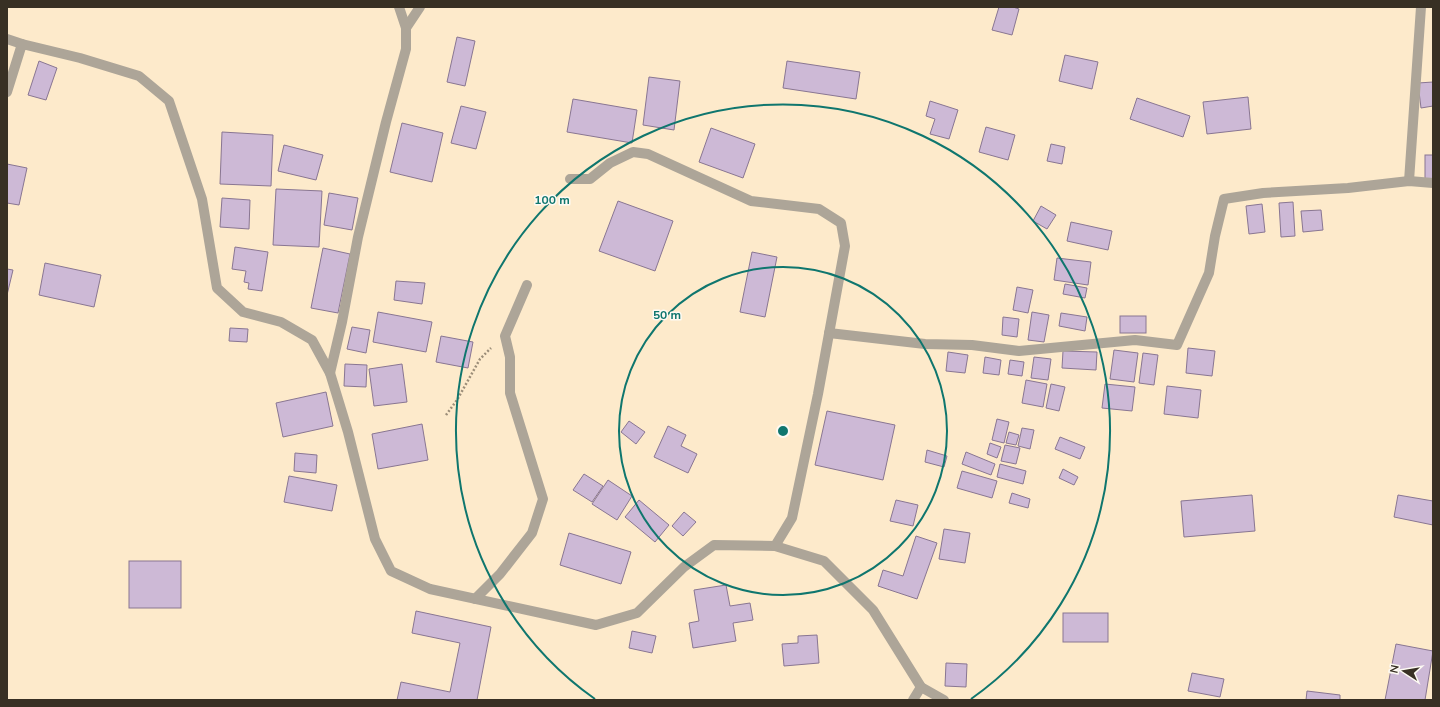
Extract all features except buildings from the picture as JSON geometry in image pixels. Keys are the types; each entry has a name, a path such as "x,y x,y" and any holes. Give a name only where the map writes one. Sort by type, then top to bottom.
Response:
{"street":[{"path":"330,373 342,322 358,237 386,122 406,49 406,28 398,7"},
{"path":"406,28 420,7"},
{"path":"1410,181 1421,7"},
{"path":"7,39 80,58 139,76 169,101 202,200 217,288 244,312 281,322 312,340 330,373 348,432 375,539 391,571 430,589 596,625 637,613 684,567 714,545 775,546 824,561 872,610 921,687 944,700"},
{"path":"7,92 22,44"},
{"path":"570,179 590,179 610,163 633,152 648,154 750,201 819,209 842,223 846,246 792,518 775,546"},
{"path":"829,333 925,344 972,345 1019,352 1135,340 1177,345 1208,274 1224,199 1263,193 1348,188 1410,181 1433,183"},
{"path":"475,599 500,574 532,533 543,500 510,393 510,357 505,336 526,285"},
{"path":"913,700 921,687"}],"path":[{"path":"446,415 480,359 505,336"}]}
